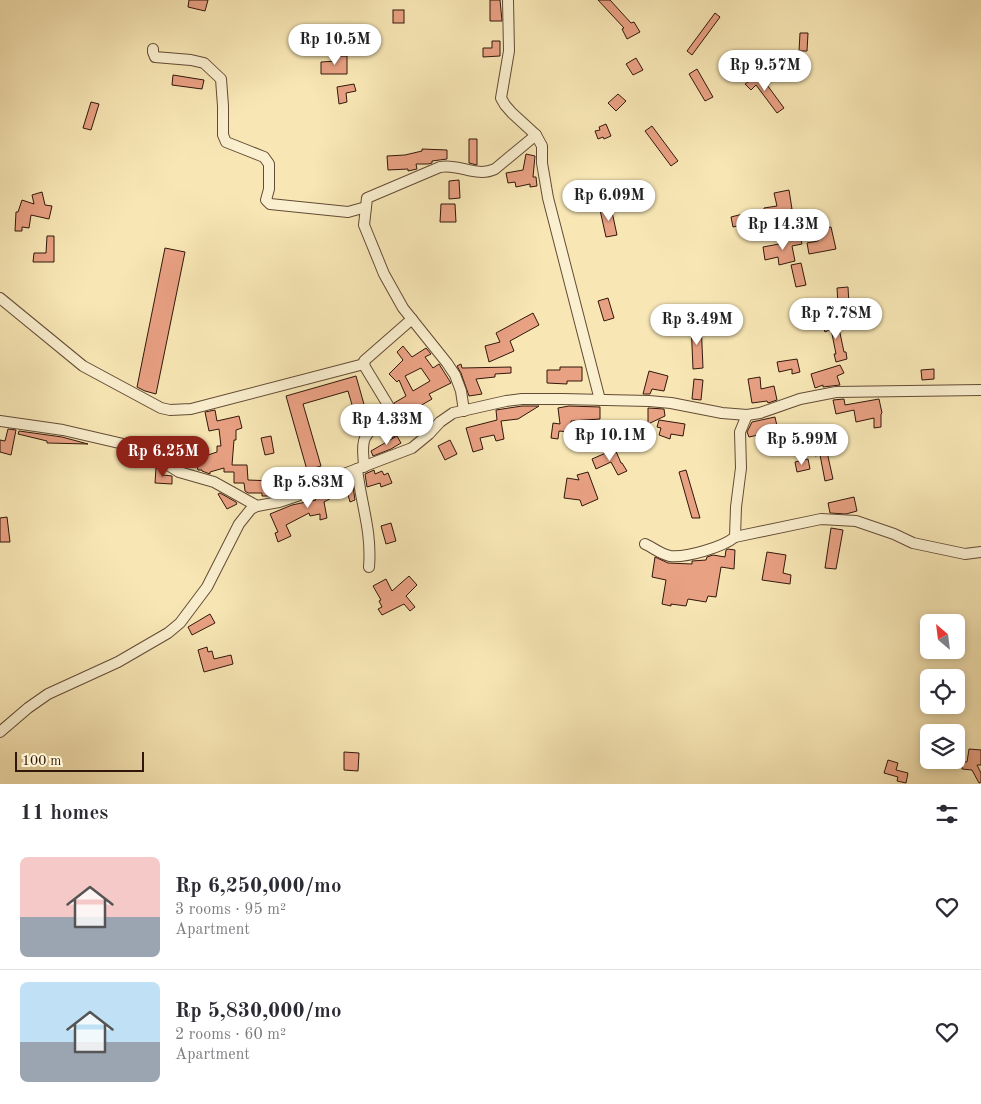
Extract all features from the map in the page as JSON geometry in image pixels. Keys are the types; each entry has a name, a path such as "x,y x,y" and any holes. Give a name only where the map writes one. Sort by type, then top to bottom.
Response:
{"street":[{"path":"508,0 509,51 501,98 512,113 536,135 542,146 542,163 548,198 600,400"},
{"path":"153,49 152,52 155,57 204,63 220,79 223,106 223,135 226,142 264,156 269,164 269,189 266,200 270,204 348,212 366,207"},
{"path":"464,410 461,391 455,375 397,299 369,239 364,225 367,198 440,167 449,165 478,173 489,172 536,135"},
{"path":"0,298 83,366 152,404 170,410 192,409 364,364"},
{"path":"369,567 370,544 361,468 366,438 387,412 388,404 364,364 365,358 412,319"},
{"path":"0,732 48,694 118,662 168,633 180,623 207,587 246,513 257,506 297,496 323,482 412,448 447,416 464,410 522,399 600,400 671,403 722,413 747,415 760,413 800,399 836,392 981,390"},
{"path":"735,537 736,507 741,468 740,432 747,415"},
{"path":"0,421 62,430 132,446 147,452 179,472 214,482 257,506"},
{"path":"645,544 658,552 670,556 680,556 720,546 735,537 821,519 856,521 894,534 913,543 965,554 981,552"}],"building":[{"path":"189,0 208,0 205,11 188,7"},
{"path":"490,0 500,0 502,21 490,21"},
{"path":"598,0 610,0 631,23 634,22 640,32 627,39 622,29 624,28"},
{"path":"393,10 404,10 404,23 393,23"},
{"path":"715,13 720,17 692,55 687,51"},
{"path":"800,33 808,33 807,51 799,51"},
{"path":"492,41 500,41 500,56 483,57 483,48 492,48"},
{"path":"337,56 347,56 347,74 321,74 321,62 337,61"},
{"path":"636,58 643,70 633,75 626,64"},
{"path":"697,69 713,97 705,101 689,74"},
{"path":"759,74 784,108 777,113 756,85 751,90 745,84"},
{"path":"173,75 204,80 202,89 172,85"},
{"path":"354,84 356,91 346,93 347,102 339,104 337,87"},
{"path":"618,94 626,101 616,111 608,103"},
{"path":"91,102 99,104 91,130 83,128"},
{"path":"606,124 611,136 598,139 595,131 600,130 599,127"},
{"path":"652,126 678,161 671,166 645,131"},
{"path":"469,139 477,139 477,165 469,163"},
{"path":"422,149 447,150 447,159 432,161 432,163 428,164 416,164 417,169 408,171 408,169 388,170 387,156 405,155 422,151"},
{"path":"526,154 535,156 533,177 536,177 537,186 530,187 530,184 516,187 515,182 508,183 506,173 523,170"},
{"path":"459,180 460,198 449,199 449,181"},
{"path":"789,190 792,209 782,211 784,225 776,227 775,224 767,225 764,208 777,206 774,193"},
{"path":"42,192 45,205 52,206 49,219 31,215 29,228 22,227 22,231 15,231 16,212 18,212 22,200 34,204 32,195"},
{"path":"441,204 455,204 456,222 440,222"},
{"path":"611,207 617,235 606,237 600,210"},
{"path":"743,214 745,224 733,227 731,217"},
{"path":"826,220 827,228 831,227 836,249 809,254 807,243 818,241 814,223"},
{"path":"47,236 54,236 54,262 33,262 34,253 46,253"},
{"path":"800,236 802,244 792,246 795,261 779,265 778,257 765,260 763,247 779,244 779,241"},
{"path":"165,248 185,252 156,394 137,387"},
{"path":"801,263 806,285 796,287 791,265"},
{"path":"848,287 849,305 853,318 843,321 838,304 837,288"},
{"path":"608,298 614,318 604,321 598,301"},
{"path":"533,313 539,325 510,341 514,351 489,362 485,346 500,342 496,333"},
{"path":"837,319 847,359 836,362 831,329 825,332 822,324"},
{"path":"701,322 703,368 693,369 691,323"},
{"path":"403,346 412,357 426,348 431,354 425,357 433,368 439,364 451,383 429,394 432,399 420,406 422,411 412,416 416,423 392,438 385,426 391,417 398,413 394,403 406,396 399,380 397,382 389,374 403,360 397,352","holes":["421,368 430,381 413,391 405,376"]},
{"path":"797,359 800,372 792,374 792,369 779,372 777,362"},
{"path":"461,364 462,368 511,367 511,373 495,374 495,377 476,379 482,394 469,396 457,366"},
{"path":"840,365 844,373 837,376 840,385 823,387 823,385 815,388 811,374"},
{"path":"560,367 582,367 582,381 567,381 567,384 547,383 547,370 560,370"},
{"path":"934,369 934,379 922,380 921,370"},
{"path":"649,371 668,376 664,391 652,389 650,394 643,394"},
{"path":"356,376 369,422 364,428 359,429 348,391 303,404 321,466 307,470 286,396"},
{"path":"760,377 761,389 774,386 777,400 768,403 767,401 752,403 748,379"},
{"path":"694,379 703,380 701,400 692,399"},
{"path":"844,399 845,405 879,399 882,413 881,427 874,428 874,418 856,422 854,410 836,414 833,400"},
{"path":"522,406 539,406 518,419 501,421 504,439 496,441 494,435 480,438 483,449 473,452 466,428 497,420 496,410"},
{"path":"569,406 600,407 600,419 571,421 570,432 559,431 558,439 551,438 553,423 560,424 558,408"},
{"path":"648,408 664,409 665,416 648,424"},
{"path":"215,410 217,421 239,416 242,428 236,430 232,465 247,465 248,480 273,481 284,479 285,493 262,496 262,493 248,493 245,491 244,483 234,483 234,472 224,472 224,468 210,472 210,474 198,470 191,450 198,447 202,457 217,452 217,446 221,446 219,429 209,431 205,412"},
{"path":"775,417 777,426 762,429 763,434 749,437 747,432 752,422"},
{"path":"659,420 685,424 683,436 671,434 670,439 659,435 661,428 657,427"},
{"path":"8,429 16,430 11,455 0,452 0,440 5,441"},
{"path":"19,431 62,437 88,444 47,443 47,441 18,434"},
{"path":"271,436 274,453 265,455 261,438"},
{"path":"397,436 401,443 373,456 371,451"},
{"path":"832,437 835,451 827,452 833,479 825,481 820,455 815,456 812,442"},
{"path":"450,440 457,454 445,460 438,446"},
{"path":"615,449 627,471 618,475 611,462 596,469 592,459"},
{"path":"808,459 810,469 797,472 795,462"},
{"path":"156,468 163,470 163,475 172,476 172,484 155,483"},
{"path":"374,470 375,474 382,471 384,475 388,473 392,483 381,487 380,483 367,487 365,474"},
{"path":"686,470 700,518 692,518 679,472"},
{"path":"588,472 598,499 582,506 580,500 564,498 567,478 579,480 577,475"},
{"path":"352,480 355,500 350,502 347,491 324,502 327,518 320,520 320,514 310,516 309,513 286,525 291,536 278,542 275,533 278,532 270,514 292,505 316,500 314,496 327,492 326,490 338,484"},
{"path":"220,493 237,504 227,509 218,494"},
{"path":"854,497 857,511 846,514 830,513 828,503"},
{"path":"7,517 10,542 0,542 0,518"},
{"path":"391,523 396,541 386,544 381,526"},
{"path":"831,528 843,530 836,569 825,568"},
{"path":"726,550 735,550 734,569 721,567 716,597 708,596 706,602 688,599 686,606 662,604 666,580 652,577 655,557 668,563 692,564 692,561 706,560 707,557 713,555 725,557"},
{"path":"767,552 786,555 783,573 791,575 790,584 762,580"},
{"path":"409,576 417,585 406,596 415,607 410,611 404,604 382,615 378,609 382,607 379,601 381,600 373,586 386,579 392,591"},
{"path":"210,614 215,623 192,635 188,627"},
{"path":"207,647 208,652 212,651 214,659 231,655 233,664 204,672 198,650"},
{"path":"969,749 981,750 981,765 977,765 981,773 981,782 979,783 972,770 962,769 965,769 965,762 967,762"},
{"path":"344,752 359,753 358,771 344,770"},
{"path":"888,760 898,763 896,770 908,773 906,783 897,781 898,777 884,773"}]}
